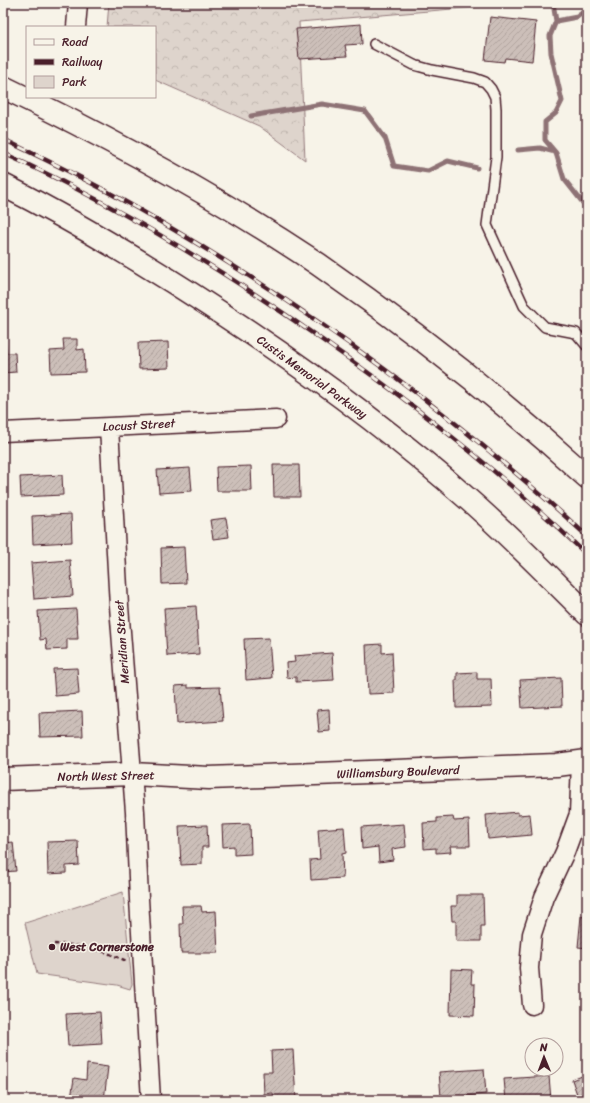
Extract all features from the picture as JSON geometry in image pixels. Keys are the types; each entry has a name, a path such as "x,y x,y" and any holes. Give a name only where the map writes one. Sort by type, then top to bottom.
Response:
{"main road":[{"path":"3,87 77,123 197,189 318,265 468,375 539,434 587,477"},
{"name":"Custis Memorial Parkway","path":"3,185 90,232 172,281 326,385 399,441 468,500 537,563 587,614"},
{"name":"Williamsburg Boulevard","path":"209,778 557,765 584,762"},
{"name":"North West Street","path":"3,779 132,774 209,778"}],"street":[{"path":"76,26 78,3"},
{"name":"Locust Street","path":"3,432 276,419"},
{"name":"Meridian Street","path":"109,427 119,606 135,812 151,1100"},
{"path":"532,1005 529,968 532,934 544,897 565,852 579,814 584,762"}],"lane":[{"path":"374,44 414,65 474,78 485,82 491,89 496,109 496,157 487,225 524,306 545,327 576,334 587,346"}],"path":[{"path":"54,944 91,947 143,969"}],"green space":[{"path":"109,3 523,3 299,22 305,160 259,126 156,80 156,26 107,26"},
{"path":"123,892 132,984 130,989 117,985 37,974 25,923"}],"building":[{"path":"490,17 536,22 532,61 505,58 504,62 485,60"},
{"path":"361,24 362,44 345,45 347,56 299,59 296,29"},
{"path":"63,339 77,339 77,350 84,349 85,372 51,373 50,351 64,350"},
{"path":"3,341 5,341 7,353 15,353 16,372 3,373"},
{"path":"168,342 169,368 139,369 138,343"},
{"path":"273,465 299,465 300,497 274,497"},
{"path":"251,466 252,491 217,491 216,467"},
{"path":"190,468 192,491 159,493 157,470"},
{"path":"62,475 63,495 21,497 20,477"},
{"path":"71,514 72,542 33,544 32,516"},
{"path":"226,518 229,537 213,539 210,520"},
{"path":"184,547 186,583 162,584 161,548"},
{"path":"70,560 73,596 34,599 31,563"},
{"path":"196,606 199,654 167,656 164,608"},
{"path":"76,609 78,639 67,639 67,649 47,650 46,639 40,640 38,611"},
{"path":"269,638 272,678 246,680 244,639"},
{"path":"382,644 382,653 392,652 394,693 368,694 366,645"},
{"path":"332,653 334,680 296,682 296,677 287,678 286,663 295,662 294,656"},
{"path":"77,668 79,694 55,696 53,669"},
{"path":"477,672 477,679 491,679 492,707 456,708 455,680 457,680 457,673"},
{"path":"561,678 562,706 522,708 520,680"},
{"path":"188,685 188,688 220,687 223,721 177,724 175,686"},
{"path":"329,709 330,731 319,732 317,710"},
{"path":"82,711 83,736 40,737 39,713"},
{"path":"3,717 6,717 7,739 3,740"},
{"path":"518,812 518,815 530,814 532,835 488,839 486,815"},
{"path":"453,817 454,821 469,820 470,846 450,846 451,852 436,853 436,848 424,849 423,823 437,822 437,818"},
{"path":"250,824 251,854 234,855 234,846 223,847 222,825"},
{"path":"404,824 406,847 392,849 393,860 379,862 378,847 362,849 361,827"},
{"path":"207,825 208,847 202,847 202,864 181,865 179,826"},
{"path":"344,827 346,853 342,854 343,878 311,880 310,860 320,859 318,829"},
{"path":"78,841 79,865 66,866 66,873 48,874 47,842"},
{"path":"13,842 16,871 3,872 3,843"},
{"path":"457,895 483,895 484,926 481,926 481,941 456,941 456,921 452,921 451,906 457,906"},
{"path":"182,906 201,906 202,912 216,911 218,953 181,953 180,924 183,924"},
{"path":"581,916 587,917 587,948 578,947"},
{"path":"451,969 472,970 471,984 475,984 474,1016 450,1015"},
{"path":"100,1012 102,1044 68,1046 66,1014"},
{"path":"293,1050 296,1100 274,1100 273,1093 264,1094 263,1072 272,1072 271,1051"},
{"path":"87,1064 108,1067 104,1100 71,1099 74,1078 86,1080"},
{"path":"484,1069 486,1094 465,1096 466,1100 453,1100 453,1096 441,1097 439,1072"},
{"path":"587,1074 587,1100 579,1100 572,1080"},
{"path":"549,1077 551,1100 506,1100 504,1079"}],"waterway":[{"path":"553,3 556,21 550,36 551,53 562,101 556,113 545,122 545,140 556,153 564,179 587,208"},
{"path":"556,21 577,17 587,9"},
{"path":"251,116 322,104 365,111 385,138 394,166 428,171 448,161 477,168"},
{"path":"518,150 540,148 555,152"}],"railway":[{"path":"3,139 95,185 172,229 235,267 297,308 358,350 417,394 532,487 587,536"},
{"path":"3,153 44,172 125,215 203,261 318,337 457,440 523,496 587,555"}],"place":[{"name":"West Cornerstone","path":"52,947"}]}
